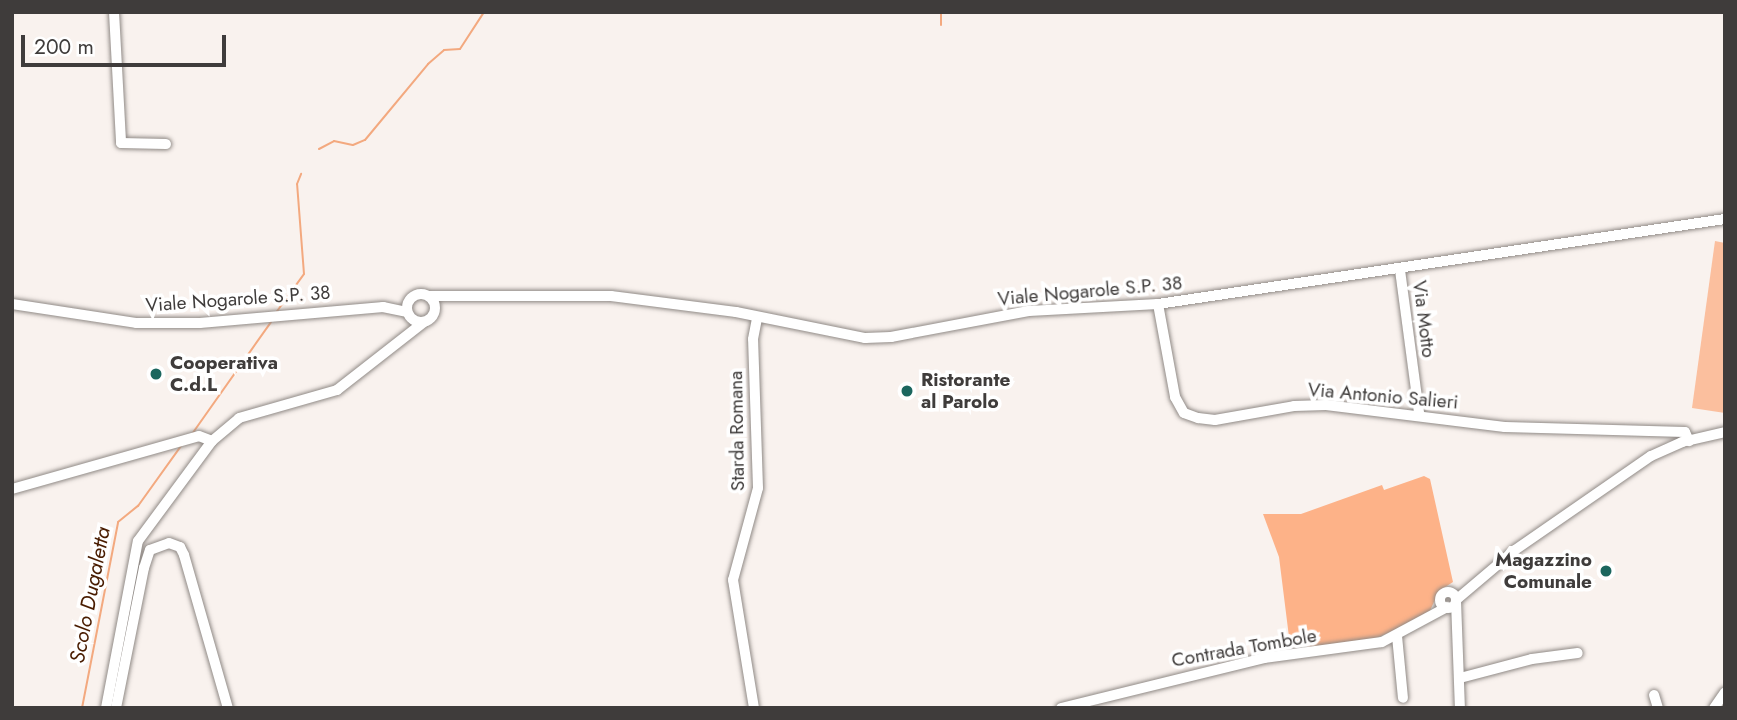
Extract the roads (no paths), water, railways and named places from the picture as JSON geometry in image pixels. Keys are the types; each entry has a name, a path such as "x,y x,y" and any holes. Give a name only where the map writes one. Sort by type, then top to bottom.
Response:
{"street":[{"path":"114,12 121,143 166,144"},
{"name":"Viale Nogarole S.P. 38","path":"12,304 136,323 284,316 383,307 412,297 459,298 548,293 677,302 865,338 891,337 1030,311 1158,304 1400,270 1725,219"},
{"name":"Via Motto","path":"1400,270 1419,414"},
{"path":"429,296 435,311"},
{"path":"401,337 412,297"},
{"name":"Viale Nogarole S.P. 38","path":"383,307 424,322 435,311 459,298"},
{"name":"Via Antonio Salieri","path":"1158,304 1175,397 1184,413 1215,420 1294,406 1326,405 1515,427 1685,432 1689,441"},
{"name":"Starda Romana","path":"754,708 733,580 758,488 753,339 757,318"},
{"path":"106,708 138,541 212,441 239,418 337,390 401,337 424,322"},
{"name":"Contrada Tombole","path":"1061,708 1264,658 1353,648 1397,636 1430,618 1449,601 1651,456 1689,441 1725,432"},
{"path":"12,489 182,440 199,436 212,441"},
{"path":"116,708 144,568 150,550 169,544 180,547 184,555 228,708"},
{"path":"1449,601 1458,615 1460,708"},
{"path":"1397,636 1403,698"},
{"path":"1460,678 1532,659 1539,662 1578,653"},
{"path":"1654,695 1658,708"},
{"path":"1714,708 1724,697"}],"waterway":[{"name":"Scolo Dugaletta","path":"319,149 334,141 353,145 365,140 428,64 444,50 460,49 484,12"},
{"path":"941,12 941,25"},
{"name":"Scolo Dugaletta","path":"275,314 304,274 297,184 301,174"},
{"name":"Scolo Dugaletta","path":"192,434 271,322"},
{"name":"Scolo Dugaletta","path":"82,708 118,522 138,506 181,446"}],"place":[{"name":"Cooperativa C.d.L","path":"156,374"},
{"name":"Ristorante al Parolo","path":"907,391"},
{"name":"Magazzino Comunale","path":"1606,571"}]}
